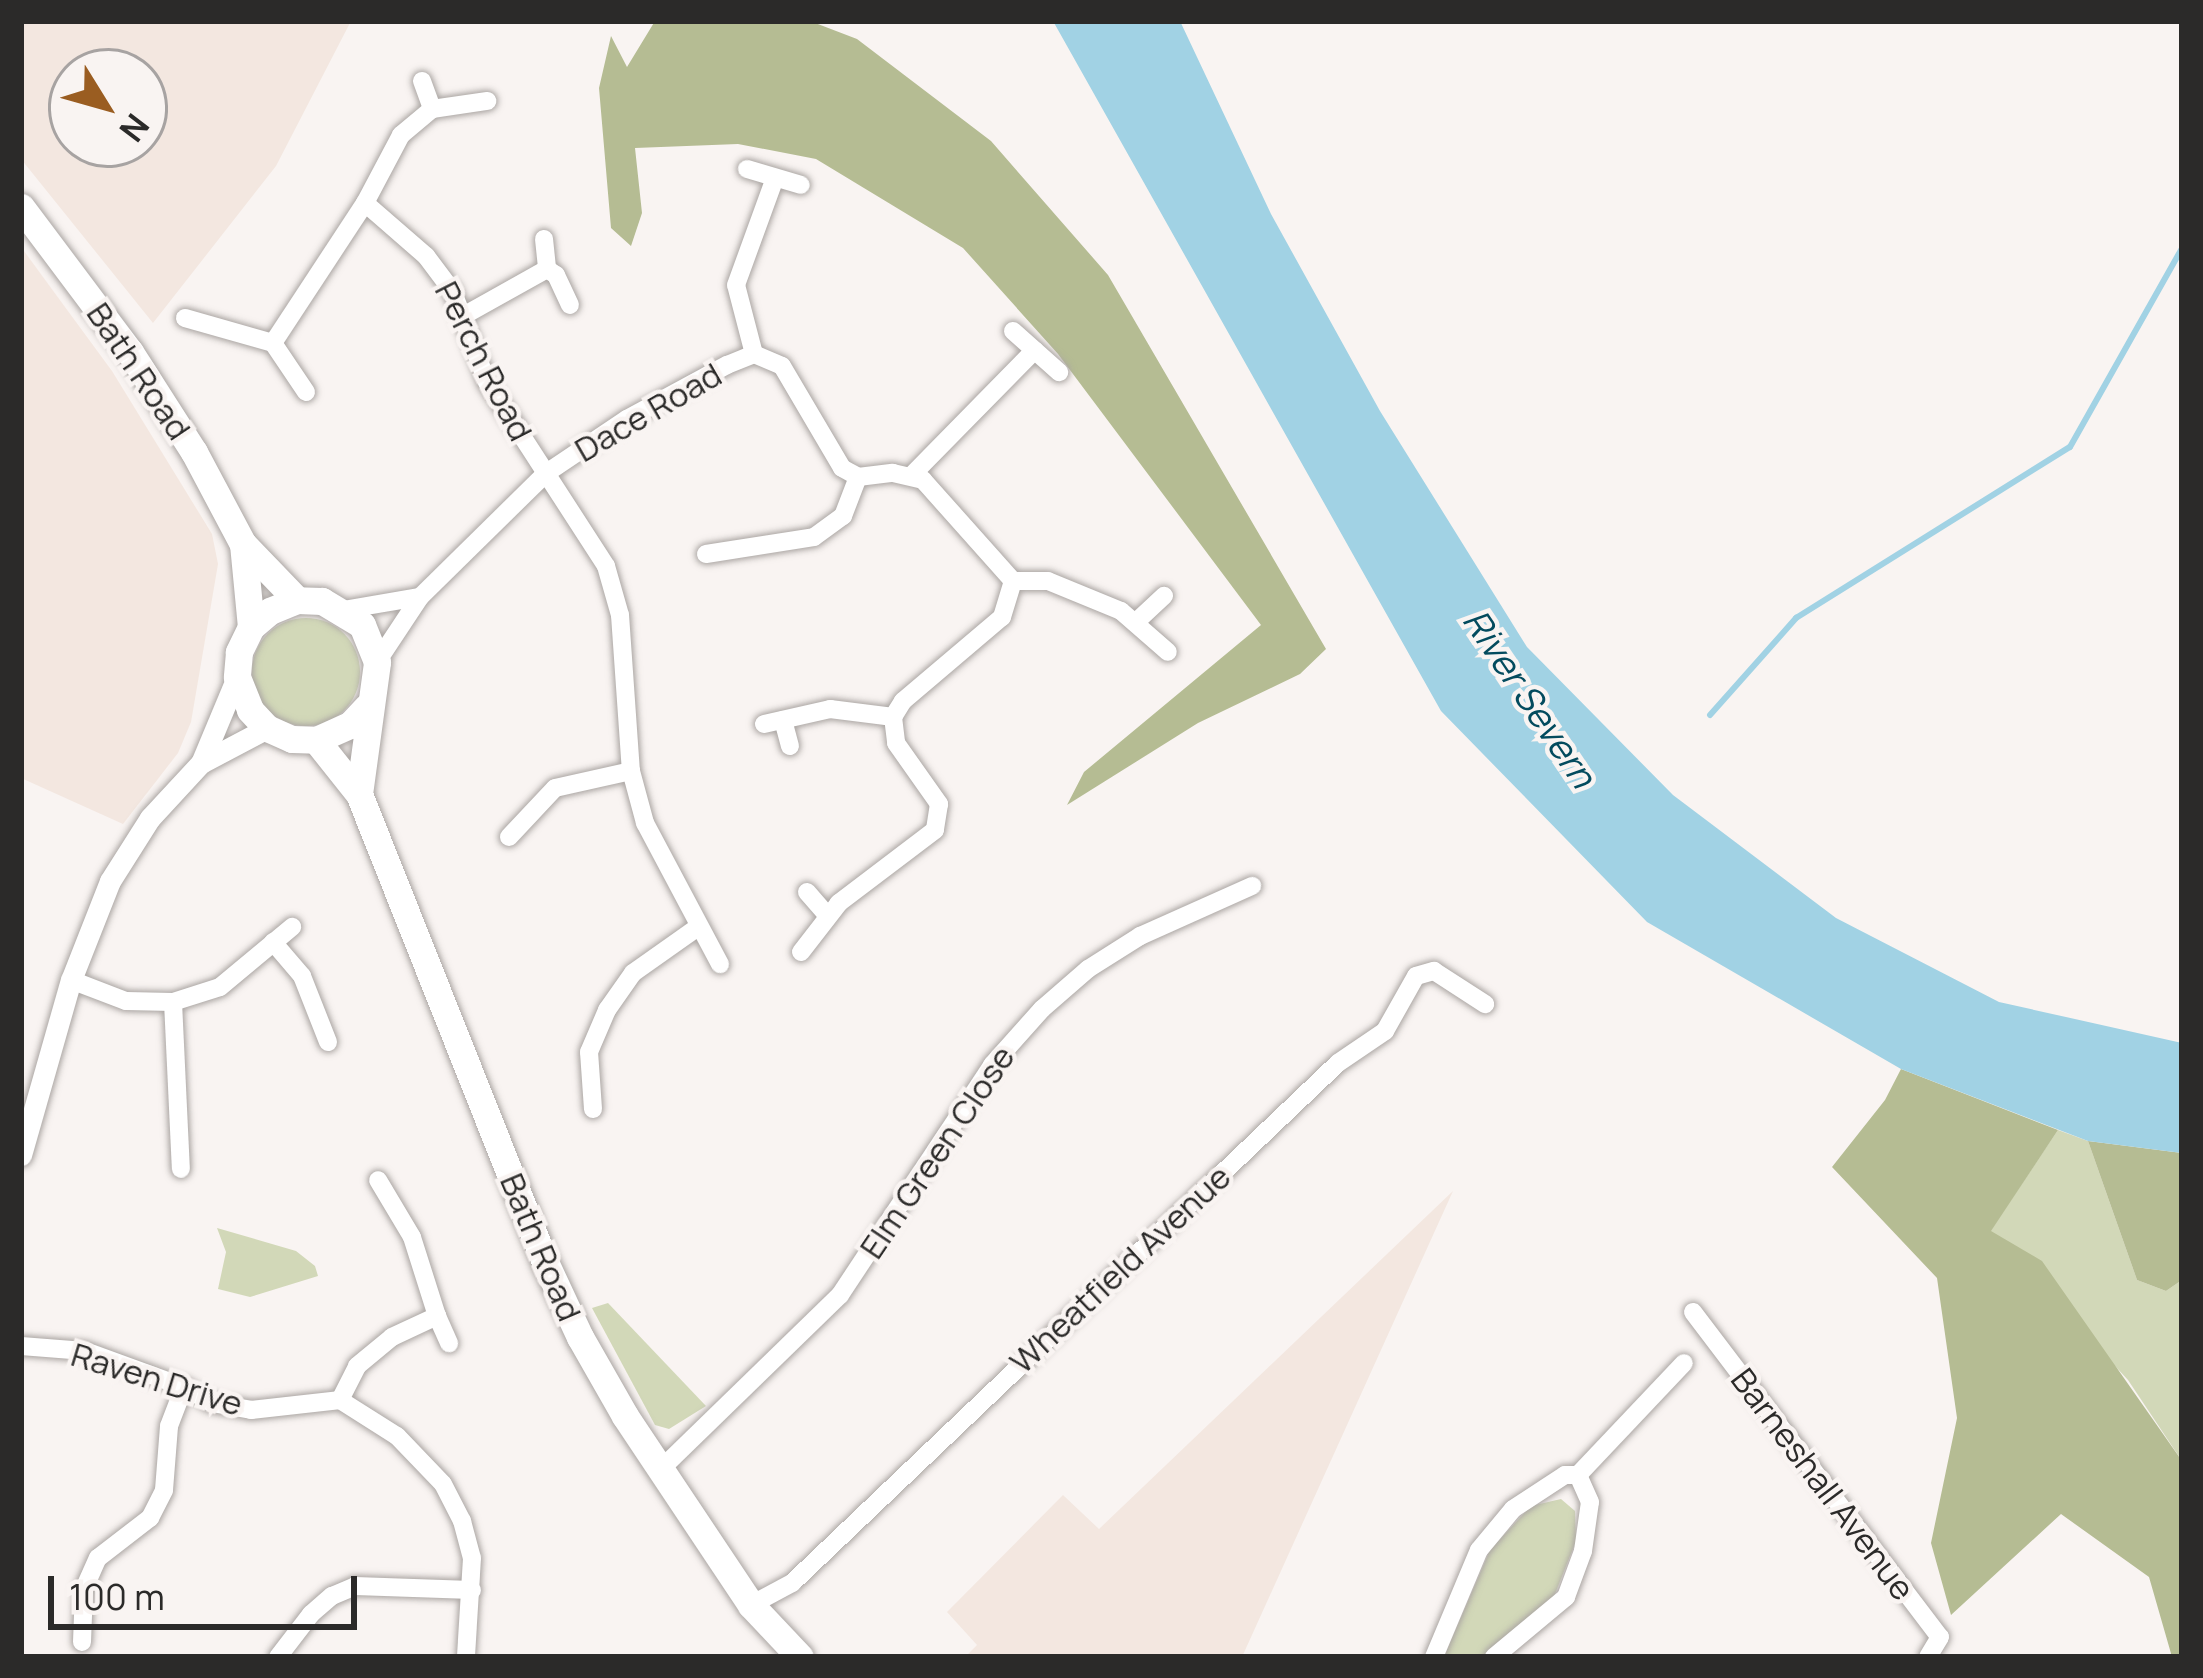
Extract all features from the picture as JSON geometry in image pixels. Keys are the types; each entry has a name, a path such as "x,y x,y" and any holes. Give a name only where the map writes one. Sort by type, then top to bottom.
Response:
{"main road":[{"name":"Bath Road","path":"21,207 130,352 194,452 242,544 298,600"},
{"name":"Bath Road","path":"237,677 239,652 251,627 242,544"},
{"path":"251,627 270,610 298,600 344,610 362,626 377,662"},
{"name":"Bath Road","path":"359,794 367,707 377,662"},
{"path":"237,677 250,710 267,728 292,739 316,740 350,725 367,707"},
{"name":"Bath Road","path":"316,740 359,794 544,1262 580,1337 660,1470 751,1604 800,1657"}],"street":[{"path":"422,81 432,109"},
{"path":"272,343 365,202 401,135 432,109 487,101"},
{"path":"747,170 800,185"},
{"path":"754,354 736,285 775,178"},
{"name":"Perch Road","path":"365,202 426,256 463,316 487,382 578,519 616,590 631,771 645,823 720,964"},
{"path":"544,239 547,269"},
{"path":"463,316 547,269"},
{"path":"547,269 556,275 570,305"},
{"path":"185,318 272,343 306,392"},
{"path":"1013,331 1059,372"},
{"path":"912,475 1035,350"},
{"name":"Dace Road","path":"377,662 420,597 545,474 627,419 754,354 782,366 814,415 836,462 858,477"},
{"path":"706,554 814,538 843,516 858,477 912,475 931,487 1012,581"},
{"path":"1012,581 1048,580 1137,621 1168,652"},
{"path":"801,952 827,915 935,830 939,804 896,743 893,717 903,701 1002,617 1012,581"},
{"path":"1137,621 1164,596"},
{"path":"344,610 420,597"},
{"path":"22,1149 71,980 110,881 151,818 201,763 237,677"},
{"path":"790,746 774,722 830,709 893,717"},
{"path":"201,763 267,728"},
{"path":"508,837 555,788 631,771"},
{"name":"Elm Green Close","path":"660,1470 840,1295 992,1065 1042,1009 1088,969 1140,936 1252,886"},
{"path":"807,892 827,915"},
{"path":"71,980 126,1001 173,1002 220,987 292,927"},
{"path":"593,1109 592,1040 607,1010 633,973 698,927"},
{"path":"273,942 302,976 328,1042"},
{"name":"Wheatfield Avenue","path":"751,1604 792,1583 1338,1063 1385,1031 1416,976 1434,971 1485,1004"},
{"path":"173,1002 181,1168"},
{"path":"590,1078 611,1075"},
{"path":"378,1180 412,1237 449,1343"},
{"name":"Barneshall Avenue","path":"1693,1312 1940,1637 1928,1657"},
{"path":"436,1316 392,1337 357,1366 340,1400 397,1436 443,1484 472,1558 466,1657"},
{"name":"Raven Drive","path":"21,1346 85,1352 184,1387 212,1403 251,1409 340,1400"},
{"path":"1434,1657 1479,1550 1513,1509 1565,1475 1578,1475 1684,1364"},
{"path":"82,1642 84,1588 98,1558 150,1518 164,1490 170,1426 184,1387"},
{"path":"1494,1657 1566,1597 1582,1551 1590,1502 1578,1475"},
{"path":"278,1657 311,1614 332,1595 355,1586 472,1590"}],"shaded area":[{"path":"21,21 351,21 276,166 153,323 21,159"},
{"path":"21,247 112,371 212,534 218,564 191,722 178,753 123,824 21,778"},
{"path":"1453,1191 1242,1657 965,1657 977,1645 947,1612 1063,1495 1099,1529"}],"green space":[{"path":"655,21 810,21 857,39 991,141 1108,275 1326,649 1300,674 1198,723 1067,805 1084,772 1261,625 1058,354 963,248 816,159 738,144 635,148 642,213 631,246 611,228 599,88 611,36 627,67"},
{"path":"306,618 327,622 344,634 356,651 360,672 356,693 344,710 327,722 306,726 285,722 268,710 256,693 252,672 256,651 268,634 285,622"},
{"path":"1901,1069 2058,1130 1991,1231 2042,1261 2182,1461 2182,1657 2172,1657 2149,1577 2061,1514 1951,1615 1931,1543 1957,1418 1937,1278 1832,1167 1885,1100"},
{"path":"2058,1130 2088,1141 2137,1280 2166,1291 2182,1280 2182,1461 2128,1380 1990,1231"},
{"path":"2088,1141 2182,1153 2182,1280 2166,1291 2137,1280"},
{"path":"217,1228 296,1251 315,1266 318,1276 250,1297 218,1289 226,1252"},
{"path":"608,1303 706,1406 669,1429 655,1425 592,1308"},
{"path":"1561,1499 1575,1511 1576,1541 1553,1599 1485,1657 1444,1657 1490,1550 1531,1506"}],"water":[{"name":"River Severn","path":"1053,21 1180,21 1271,214 1380,411 1527,647 1673,795 1836,918 1999,1002 2182,1043 2182,1153 2088,1141 1901,1069 1647,922 1441,711"}],"waterway":[{"path":"1710,715 1796,618 2070,447 2182,248"}]}
